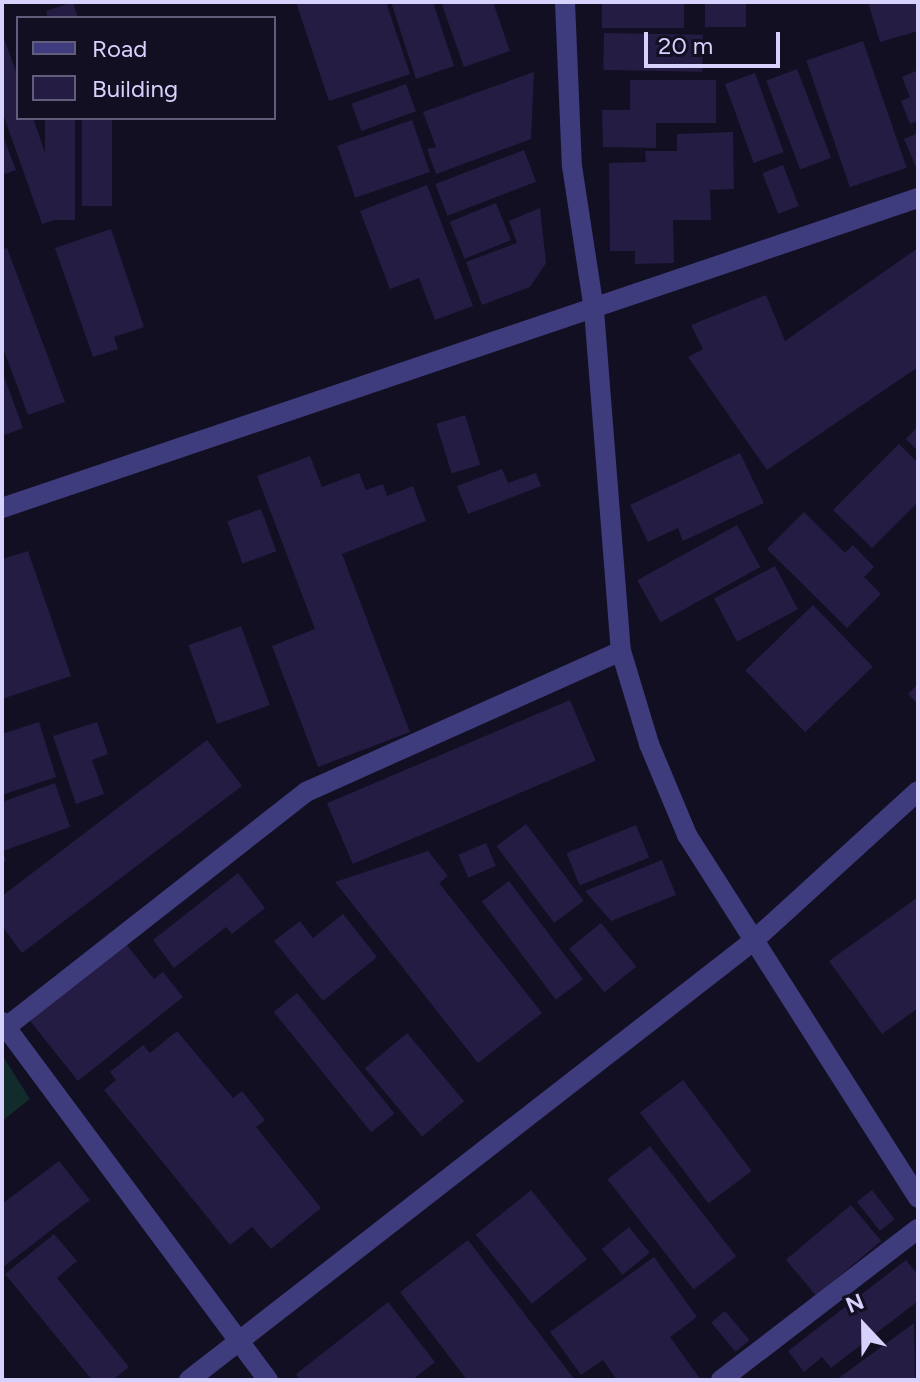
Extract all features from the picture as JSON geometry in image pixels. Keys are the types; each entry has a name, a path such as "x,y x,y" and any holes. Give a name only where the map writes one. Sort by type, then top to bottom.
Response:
{"street":[{"path":"565,2 572,166 594,310 621,651 649,744 687,835 752,942 918,1198"},
{"path":"2,508 918,198"},
{"path":"268,1380 168,1241 3,1025 306,792 621,651"},
{"path":"189,1380 752,942 918,791"},
{"path":"721,1380 918,1229"}],"green space":[{"path":"2,1055 30,1099 2,1121"}],"building":[{"path":"73,2 77,16 47,16 46,11"},
{"path":"296,2 386,2 410,74 329,101"},
{"path":"391,2 433,2 454,66 416,79"},
{"path":"441,2 493,2 510,51 464,67"},
{"path":"602,2 684,2 684,28 602,28"},
{"path":"705,2 746,2 746,27 705,27"},
{"path":"868,2 918,2 918,31 880,42"},
{"path":"2,33 16,72 16,120 34,120 67,216 42,224 2,111"},
{"path":"604,33 703,35 702,72 603,70"},
{"path":"863,41 907,168 850,187 806,61"},
{"path":"797,69 831,158 800,170 766,81"},
{"path":"918,70 918,121 910,124 901,101 910,97 902,77"},
{"path":"534,72 531,139 436,174 427,149 436,147 423,112"},
{"path":"755,73 784,152 754,163 725,84"},
{"path":"630,80 716,80 716,123 656,123 656,148 603,147 602,110 630,110"},
{"path":"406,84 416,111 361,131 351,104"},
{"path":"45,120 75,120 75,220 45,220"},
{"path":"82,120 112,120 112,206 82,206"},
{"path":"412,120 430,172 355,198 337,146"},
{"path":"733,132 734,189 710,190 711,220 673,220 674,263 635,264 635,251 610,251 609,163 646,162 645,151 677,151 677,134"},
{"path":"918,133 918,172 904,139"},
{"path":"2,134 16,170 2,175"},
{"path":"524,150 536,182 447,216 435,184"},
{"path":"783,165 799,206 778,214 762,173"},
{"path":"427,185 473,306 435,320 419,278 390,289 360,211"},
{"path":"496,203 511,240 465,259 450,222"},
{"path":"540,208 546,263 530,287 482,305 466,262 517,243 509,221"},
{"path":"111,229 144,327 114,337 118,349 93,357 55,248"},
{"path":"7,248 65,402 28,415 2,345 2,250"},
{"path":"918,248 918,367 767,470 688,357 703,349 691,325 766,295 785,341"},
{"path":"2,371 23,428 2,436"},
{"path":"465,415 480,465 452,473 436,424"},
{"path":"918,426 918,451 906,439"},
{"path":"899,444 918,463 918,502 872,548 833,510"},
{"path":"740,453 764,503 683,541 678,528 648,542 630,505"},
{"path":"310,456 322,487 359,473 366,490 383,484 387,496 413,486 426,521 342,554 410,732 318,767 272,646 315,629 257,476"},
{"path":"502,469 508,483 536,473 541,486 468,514 457,486"},
{"path":"261,509 276,551 243,564 227,521"},
{"path":"804,512 845,553 853,545 874,567 864,577 881,594 847,628 767,549"},
{"path":"737,525 760,567 661,622 637,580"},
{"path":"28,551 71,676 2,699 2,559"},
{"path":"775,566 798,609 737,642 714,598"},
{"path":"813,605 873,667 805,732 745,670"},
{"path":"241,626 270,705 217,724 188,645"},
{"path":"918,684 918,704 908,694"},
{"path":"570,700 596,761 353,864 327,803"},
{"path":"39,722 56,777 2,795 2,734"},
{"path":"97,722 108,754 92,760 104,794 76,804 53,736"},
{"path":"207,740 242,786 22,953 2,926 2,896"},
{"path":"55,783 70,827 3,851 6,861 2,863 2,802"},
{"path":"526,824 584,901 554,923 496,846"},
{"path":"636,825 649,857 580,886 566,853"},
{"path":"486,843 496,866 468,878 458,855"},
{"path":"428,851 448,876 439,883 542,1013 478,1063 335,882"},
{"path":"662,860 676,895 611,921 585,891"},
{"path":"238,873 265,908 232,934 226,927 174,968 153,940"},
{"path":"509,881 583,979 556,1000 482,901"},
{"path":"918,897 918,1008 882,1034 829,961"},
{"path":"343,914 377,957 323,1001 274,941 300,921 313,938"},
{"path":"601,923 636,967 604,992 569,949"},
{"path":"126,944 154,979 163,972 183,997 78,1081 30,1021"},
{"path":"297,993 395,1113 371,1132 274,1012"},
{"path":"177,1031 233,1098 242,1091 265,1120 256,1127 321,1208 271,1249 252,1227 230,1245 104,1090 116,1080 110,1072 143,1045 150,1053"},
{"path":"407,1033 464,1101 422,1137 365,1068"},
{"path":"683,1080 752,1171 708,1204 640,1112"},
{"path":"650,1146 736,1256 694,1290 607,1179"},
{"path":"59,1161 90,1200 2,1268 2,1204"},
{"path":"531,1190 587,1259 532,1304 476,1235"},
{"path":"872,1190 895,1219 880,1231 857,1202"},
{"path":"851,1205 881,1241 816,1296 786,1260"},
{"path":"629,1227 650,1253 623,1275 602,1249"},
{"path":"54,1234 77,1261 57,1278 129,1367 113,1380 92,1380 5,1274"},
{"path":"468,1240 575,1380 467,1380 400,1292"},
{"path":"654,1257 697,1317 670,1337 701,1380 617,1380 603,1360 581,1375 550,1332"},
{"path":"906,1260 918,1275 918,1301 831,1368 822,1357 804,1372 788,1351"},
{"path":"388,1302 435,1362 412,1380 300,1380 296,1374"},
{"path":"725,1311 749,1340 736,1352 711,1323"},
{"path":"914,1323 915,1380 836,1380"}]}
